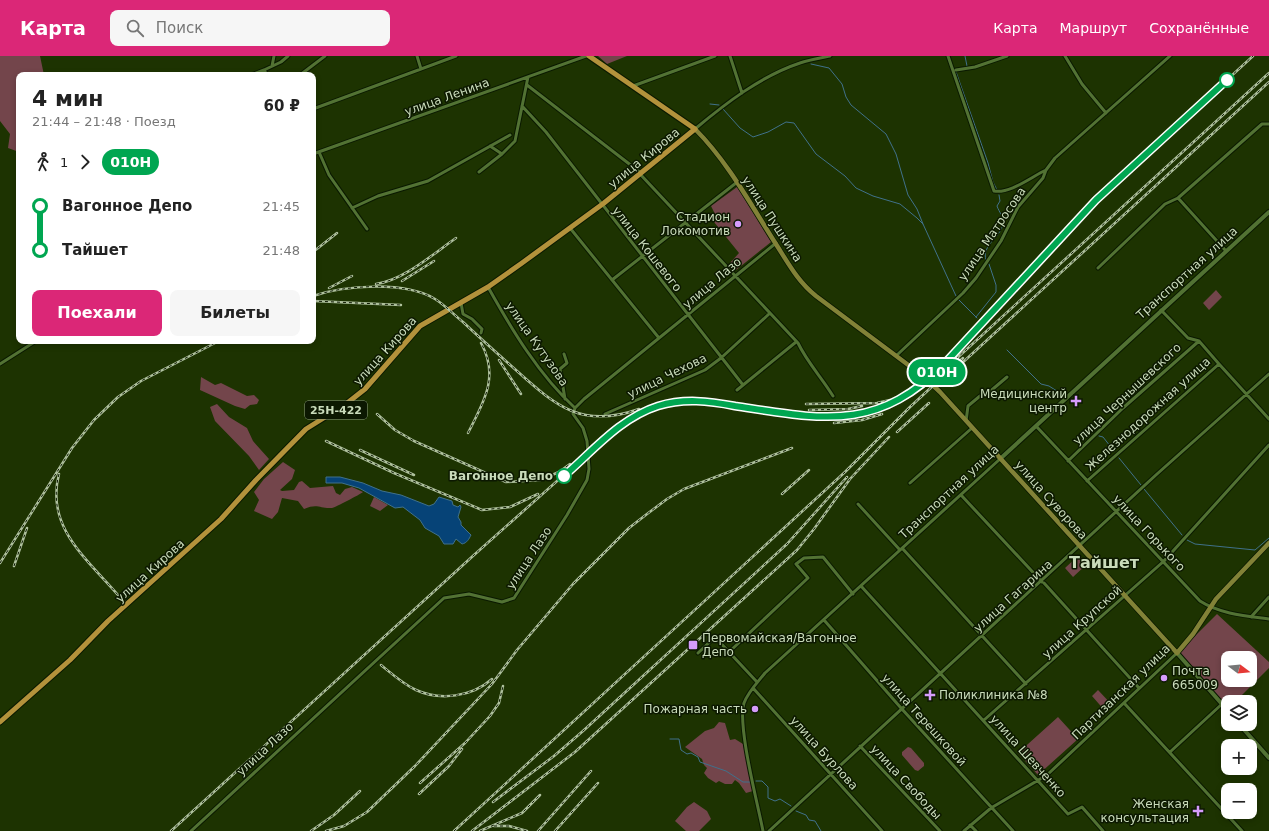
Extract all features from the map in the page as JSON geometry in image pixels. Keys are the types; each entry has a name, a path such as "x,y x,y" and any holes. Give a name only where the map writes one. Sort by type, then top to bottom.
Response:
{"main road":[{"name":"улица Пушкина","path":"588,56 695,129 708,143 736,183 798,279 806,288 897,355 940,392"},
{"name":"улица Кирова","path":"0,722 70,660 108,621 221,519 256,480 306,429 346,404 365,389 420,326 488,287 601,205 695,129"},
{"name":"улица Суворова","path":"940,392 1177,653"},
{"name":"Партизанская улица","path":"1177,653 1193,634 1211,606 1269,543"}],"street":[{"path":"272,66 274,56"},
{"path":"259,72 288,56"},
{"path":"304,72 325,56"},
{"path":"417,56 421,69"},
{"path":"316,108 456,56"},
{"name":"улица Ленина","path":"316,153 588,56"},
{"path":"633,86 715,56"},
{"path":"730,56 742,93"},
{"name":"улица Кирова","path":"695,129 718,109 742,93 799,64 830,56"},
{"path":"948,56 994,191 999,192 1014,186 1046,170"},
{"path":"956,70 975,67 1007,56"},
{"path":"1065,56 1082,84 1106,113"},
{"name":"улица Матросова","path":"897,355 963,293 976,278 1001,241 1018,207 1043,178 1046,170 1055,158 1170,56"},
{"path":"479,172 502,154 514,141 528,78"},
{"path":"527,86 641,174 796,342 833,396"},
{"name":"улица Кошевого","path":"522,106 546,132 687,316 743,385"},
{"path":"1098,268 1165,204 1178,198 1262,124 1269,126"},
{"path":"352,208 378,196 428,181 510,135"},
{"path":"490,146 502,154"},
{"path":"319,152 330,175 366,228"},
{"path":"612,280 736,183"},
{"path":"1178,198 1226,251"},
{"name":"Транспортная улица","path":"763,831 744,736 742,715 744,704 752,688 1035,425 1269,212"},
{"path":"570,228 659,338"},
{"name":"улица Лазо","path":"190,831 444,598 469,594 502,602 514,598 567,516 587,480 589,469 587,441 583,428 574,418 573,412 575,408 584,399 776,243"},
{"name":"улица Кутузова","path":"488,287 501,310 542,371 565,399 575,408"},
{"path":"461,303 463,314 482,329 481,333"},
{"path":"1162,310 1188,338 1198,340"},
{"name":"улица Чехова","path":"605,414 705,370 721,358 769,314"},
{"name":"Железнодорожная улица","path":"1087,481 1219,364 1198,340"},
{"name":"улица Чернышевского","path":"1068,461 1198,340"},
{"path":"737,390 796,342"},
{"path":"0,364 31,344"},
{"path":"564,354 567,363 560,369 565,399"},
{"path":"1219,364 1269,419"},
{"name":"улица Гагарина","path":"769,831 901,708 1043,583 1118,511 1269,374"},
{"path":"966,421 968,406 980,396 987,394 1007,377"},
{"name":"улица Горького","path":"1035,425 1087,481 1118,511 1195,596 1211,606 1251,617 1269,619"},
{"path":"910,483 972,428"},
{"name":"улица Крупской","path":"984,720 1164,561 1269,445"},
{"path":"961,495 1139,688"},
{"path":"858,504 902,549 1026,684"},
{"path":"729,652 808,578 796,564 804,558 823,557 853,594"},
{"name":"улица Шевченко","path":"861,586 942,673 1068,814 1082,807 1103,831"},
{"path":"1251,617 1269,597"},
{"name":"улица Терешковой","path":"824,620 901,708 1013,831"},
{"path":"698,653 715,637 757,682"},
{"name":"Партизанская улица","path":"964,831 991,808 1039,781 1177,653"},
{"name":"улица Суворова","path":"1177,653 1221,703"},
{"name":"улица Бурлова","path":"752,688 831,773 882,831"},
{"path":"1124,703 1242,831"},
{"path":"1170,752 1221,705"},
{"path":"1245,731 1269,758"},
{"name":"улица Свободы","path":"860,746 940,831"},
{"path":"970,825 976,831"}],"shaded area":[{"path":"0,56 40,56 43,72 16,72 16,151 8,148 10,134 0,121"},
{"path":"598,56 627,56 607,64"},
{"name":"Стадион Локомотив","path":"737,187 771,242 736,270 730,263 739,253 710,217 715,214 711,206"},
{"path":"1216,290 1222,297 1209,310 1203,303"},
{"path":"201,377 215,385 221,383 247,396 254,395 259,400 257,404 250,405 245,409 235,406 200,390"},
{"path":"217,404 229,417 247,428 253,441 269,459 259,470 249,456 215,421 210,407"},
{"path":"283,462 295,470 292,479 280,490 282,491 294,490 299,482 302,481 310,488 333,486 336,493 340,495 345,489 352,487 363,492 332,508 316,506 304,509 298,501 282,498 278,512 272,519 254,511 259,500 254,492 264,479"},
{"path":"374,497 388,505 380,511 370,506"},
{"path":"1079,555 1087,564 1073,577 1065,568"},
{"path":"1217,614 1269,662 1269,668 1257,680 1257,651 1221,651 1221,687 1250,687 1242,695 1221,695 1221,699 1181,656 1180,651"},
{"path":"1098,690 1113,706 1106,712 1092,696"},
{"path":"1058,717 1078,739 1038,775 1018,753"},
{"path":"719,722 725,723 730,740 735,739 743,744 753,791 746,793 735,780 732,784 725,784 719,781 716,783 708,778 704,773 707,768 702,759 685,747 705,731 714,728"},
{"path":"908,747 911,748 924,763 924,766 918,771 915,770 902,755 902,752"},
{"path":"694,802 707,811 711,819 699,831 686,831 675,821 687,807"}],"water":[{"path":"326,477 340,477 363,483 382,491 401,495 429,506 434,504 439,497 452,501 453,505 458,507 460,505 461,507 458,517 461,525 471,535 468,541 462,544 456,539 453,544 444,544 439,536 425,528 420,520 403,507 395,508 359,488 342,483 326,483"}],"waterway":[{"path":"962,68 967,66 965,56"},
{"path":"811,64 829,68 842,84 846,97 851,105 886,134 896,154 908,195 917,209 923,224"},
{"path":"955,69 997,190"},
{"path":"710,104 719,105"},
{"path":"723,109 740,128 753,137 768,132 786,122 794,123 816,154 845,176 856,188 873,196 900,204 923,224 956,296"},
{"path":"986,260 986,250 999,233 1003,224 1002,217 997,206 1000,201 999,195"},
{"path":"976,317 996,292 996,285 989,264"},
{"path":"959,300 977,318"},
{"path":"1007,350 1041,384 1049,386 1060,393"},
{"path":"1099,436 1103,437 1114,451"},
{"path":"1119,458 1141,485"},
{"path":"1144,489 1182,535"},
{"path":"1187,540 1195,544 1255,550 1269,538"},
{"path":"670,739 679,739 681,750 687,754 691,753 698,757 700,762 726,771 743,782 751,782"},
{"path":"756,781 762,781 768,787 768,798 775,801 780,799 791,806"},
{"path":"796,811 806,815 809,820 815,821 821,831"}],"railway":[{"path":"171,831 474,555 611,433 638,415 663,405 688,401 713,402 792,416 821,418 850,416 889,404 926,383 1096,200 1253,56"},
{"path":"956,359 1269,73"},
{"path":"961,364 1269,82"},
{"path":"316,250 337,233"},
{"path":"376,284 387,282 408,272 456,238"},
{"path":"402,281 434,261"},
{"path":"329,288 352,276"},
{"path":"316,295 341,289 358,287 392,287 422,293 442,304 531,384 558,404 572,411 602,417 619,415 639,409"},
{"path":"316,301 401,305"},
{"path":"468,433 484,400 489,379 487,355 481,343"},
{"path":"0,563 72,448 94,420 118,397 141,381 213,344"},
{"path":"454,831 845,472 910,407 963,358"},
{"path":"499,360 521,394"},
{"path":"806,404 877,403 890,400"},
{"path":"897,432 929,403"},
{"path":"809,410 848,409 862,406"},
{"path":"377,414 395,430 414,441 506,482 540,480 559,472 570,464"},
{"path":"834,423 862,420 882,414"},
{"path":"472,831 575,752 797,550 850,479 889,437"},
{"path":"326,441 394,473 482,510 510,507 538,494"},
{"path":"326,831 344,826 367,812 415,766 492,684 517,650 573,584 629,528 667,499 684,489 792,448"},
{"path":"360,450 414,475"},
{"path":"782,494 809,470"},
{"path":"59,474 56,493 58,510 63,526 82,555 118,595"},
{"path":"493,802 554,756 583,731 787,544 847,477"},
{"path":"14,566 27,528"},
{"path":"381,665 411,688 435,695 445,696 465,693 475,690 492,679"},
{"path":"420,783 465,743 490,716 499,703 503,686"},
{"path":"419,794 449,766 462,749"},
{"path":"538,831 591,771"},
{"path":"555,831 598,783"},
{"path":"311,831 334,815 360,791"},
{"path":"480,831 522,813 540,795"},
{"path":"494,826 509,826 527,831"}],"train":[{"name":"010Н","path":"564,476 611,433 627,421 650,409 667,404 681,401 699,400 799,416 830,418 844,417 877,410 910,394 926,383 1096,200 1227,80"}],"place":[{"name":"Стадион Локомотив","path":"738,224"},
{"name":"Медицинский центр","path":"1076,401"},
{"name":"Вагонное Депо","path":"564,476"},
{"name":"Первомайская/Вагонное Депо","path":"693,645"},
{"name":"Почта 665009","path":"1164,678"},
{"name":"Поликлиника №8","path":"930,695"},
{"name":"Пожарная часть","path":"755,709"},
{"name":"Женская консультация","path":"1198,811"}],"district":[{"name":"Тайшет","path":"1104,562"}]}
